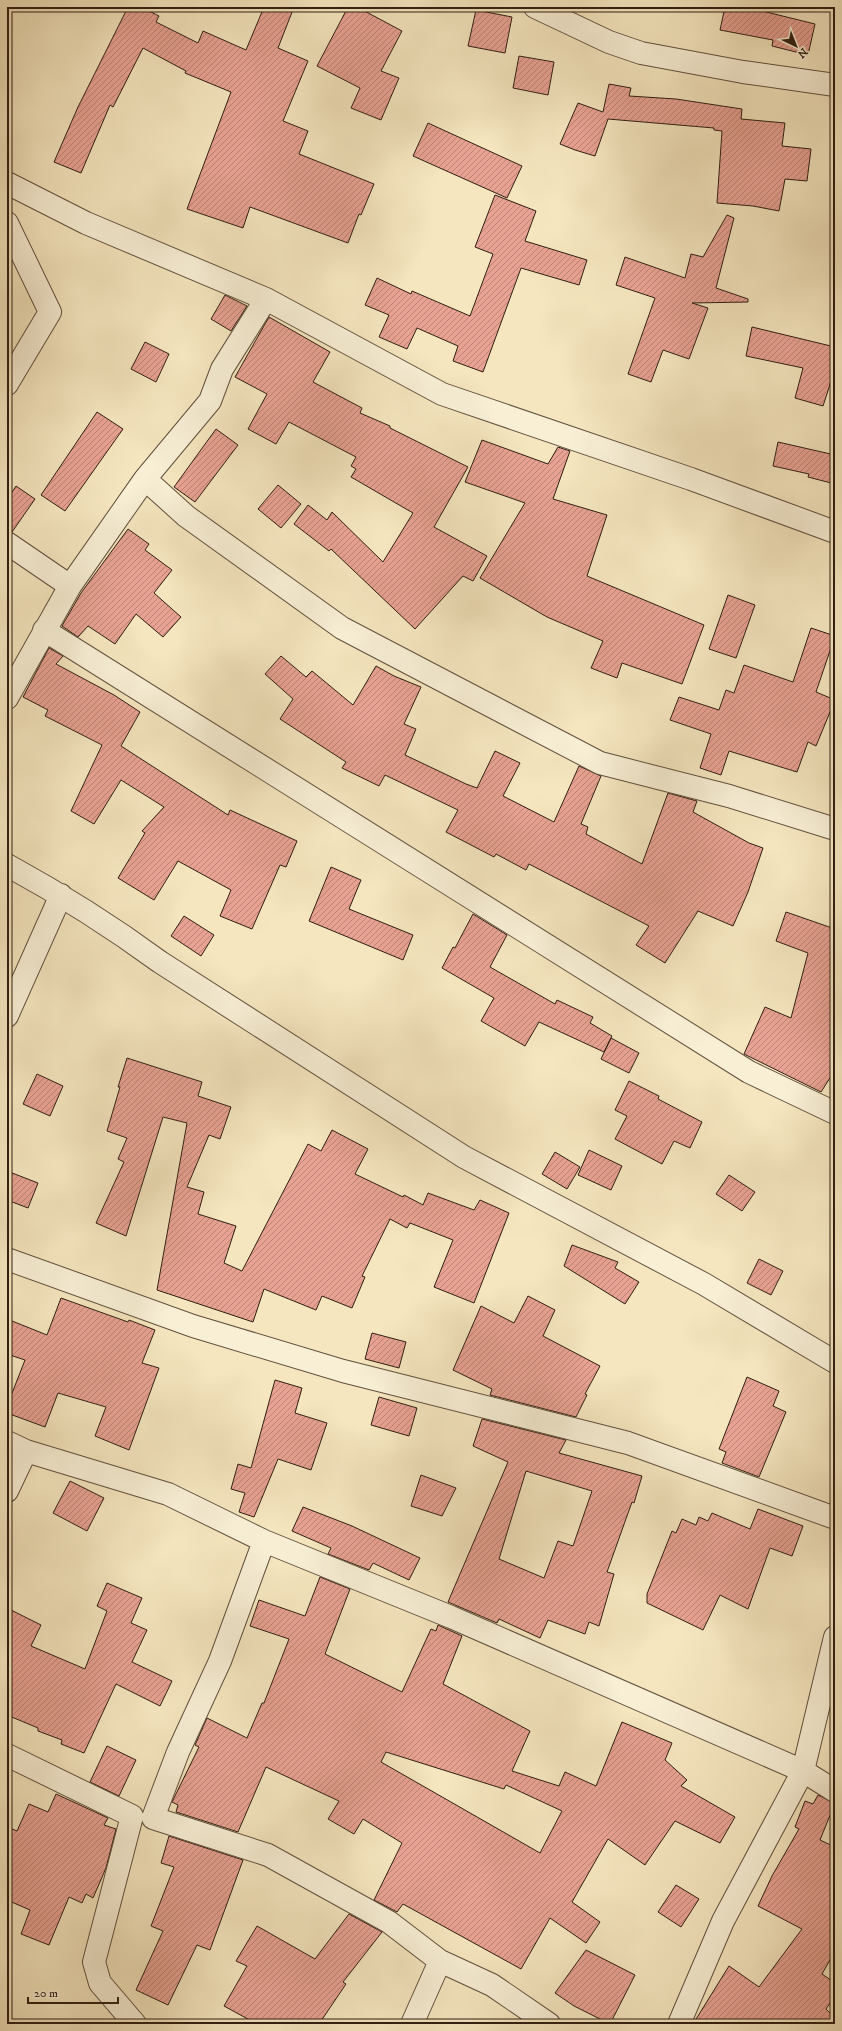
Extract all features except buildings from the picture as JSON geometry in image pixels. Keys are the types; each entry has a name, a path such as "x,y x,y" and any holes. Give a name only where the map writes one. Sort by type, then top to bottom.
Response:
{"street":[{"path":"535,7 609,42 641,53 743,72 835,85"},
{"path":"7,183 86,223 266,299 442,394 691,479 835,532"},
{"path":"7,224 50,312 7,384"},
{"path":"7,698 70,586 145,479 210,401 222,369 266,299"},
{"path":"145,479 186,516 342,628 600,763 729,796 835,829"},
{"path":"7,542 70,586"},
{"path":"44,630 749,1072 835,1114"},
{"path":"7,865 62,895 115,929 160,962 464,1157 704,1284 835,1362"},
{"path":"7,1016 62,895"},
{"path":"7,1259 193,1326 336,1369 628,1443 835,1518"},
{"path":"7,1491 16,1446 168,1494 264,1541 452,1618 803,1771 835,1791"},
{"path":"152,1818 178,1752 220,1661 264,1541"},
{"path":"679,2024 723,1921 803,1771 835,1637"},
{"path":"7,1755 152,1818 268,1855 389,1922 440,1961 492,1985 548,2024"},
{"path":"7,1755 132,1816 94,1962 100,1983 135,2024"},
{"path":"412,2024 440,1961"}]}
